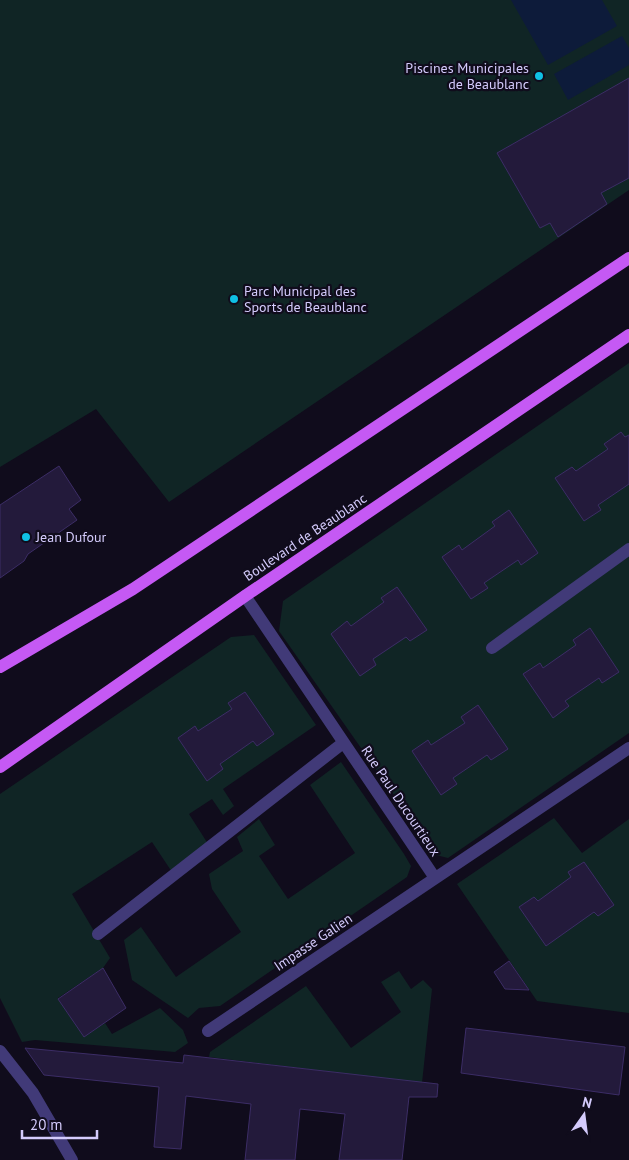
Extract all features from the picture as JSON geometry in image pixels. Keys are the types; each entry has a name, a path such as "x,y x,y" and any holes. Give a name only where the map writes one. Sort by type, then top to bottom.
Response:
{"main road":[{"path":"0,667 133,589 629,258"},
{"name":"Boulevard de Beaublanc","path":"0,767 245,596 629,334"}],"street":[{"path":"492,648 629,549"},
{"name":"Rue Paul Ducourtieux","path":"245,596 435,878 629,748"},
{"path":"98,934 343,743"},
{"name":"Impasse Galien","path":"208,1031 435,878"},
{"path":"0,1051 33,1093 72,1160"}],"green space":[{"name":"Parc Municipal des Sports de Beaublanc","path":"0,0 629,0 629,190 169,502 96,409 0,467"},
{"path":"629,363 629,733 448,858 436,855 279,631 283,601"},
{"path":"254,635 316,725 223,789 234,806 223,815 212,799 189,814 210,847 174,875 152,842 72,894 110,958 103,968 58,998 69,1015 88,1034 105,1023 112,1034 160,1008 183,1030 188,1043 175,1052 35,1040 22,1042 0,998 0,794 231,637"},
{"path":"341,762 411,866 407,877 220,1006 199,1008 188,1018 132,980 124,940 141,927 176,977 241,932 212,889 209,874 243,851 237,837 259,819 275,845 259,856 288,899 355,853 310,785"},
{"path":"554,818 582,853 629,819 629,1013 537,1001 457,884"},
{"path":"399,971 411,989 423,980 432,989 422,1083 209,1057 210,1052 306,986 351,1048 401,1012 381,982"}],"water":[{"path":"511,0 602,0 617,26 548,65"},
{"path":"622,36 629,48 629,65 568,100 554,74"}],"building":[{"path":"629,78 629,178 601,193 607,204 558,237 550,223 540,228 497,153"},
{"path":"621,432 625,437 629,435 629,484 598,505 601,510 584,521 555,478 572,467 576,471 608,449 604,444"},
{"name":"Jean Dufour","path":"59,466 81,500 69,509 77,520 28,554 24,561 0,578 0,505"},
{"path":"509,510 538,553 521,565 518,560 484,583 488,588 471,599 442,557 459,545 462,550 495,526 492,522"},
{"path":"397,587 427,630 410,641 406,637 373,659 376,665 360,676 331,634 347,621 351,626 384,602 381,598"},
{"path":"590,628 619,672 602,683 599,678 565,701 569,706 553,718 523,674 540,663 543,668 576,645 573,640"},
{"path":"245,692 274,734 257,746 253,741 220,764 223,769 207,781 178,738 195,726 198,731 232,709 228,703"},
{"path":"478,705 508,749 491,760 487,755 453,778 457,784 441,795 412,751 428,740 431,745 465,723 461,717"},
{"path":"584,862 614,905 598,916 594,912 546,946 519,907 534,897 538,901 571,877 568,872"},
{"path":"509,961 529,990 505,989 494,972"},
{"path":"103,968 126,1008 84,1037 58,999"},
{"path":"466,1028 625,1047 619,1095 461,1073"},
{"path":"25,1048 183,1063 184,1055 438,1084 437,1097 409,1097 402,1160 339,1160 345,1114 300,1109 295,1160 245,1160 251,1104 186,1096 181,1149 154,1147 159,1087 44,1075"}],"place":[{"name":"Piscines Municipales de Beaublanc","path":"539,76"},
{"name":"Parc Municipal des Sports de Beaublanc","path":"234,299"},
{"name":"Jean Dufour","path":"26,537"}]}
